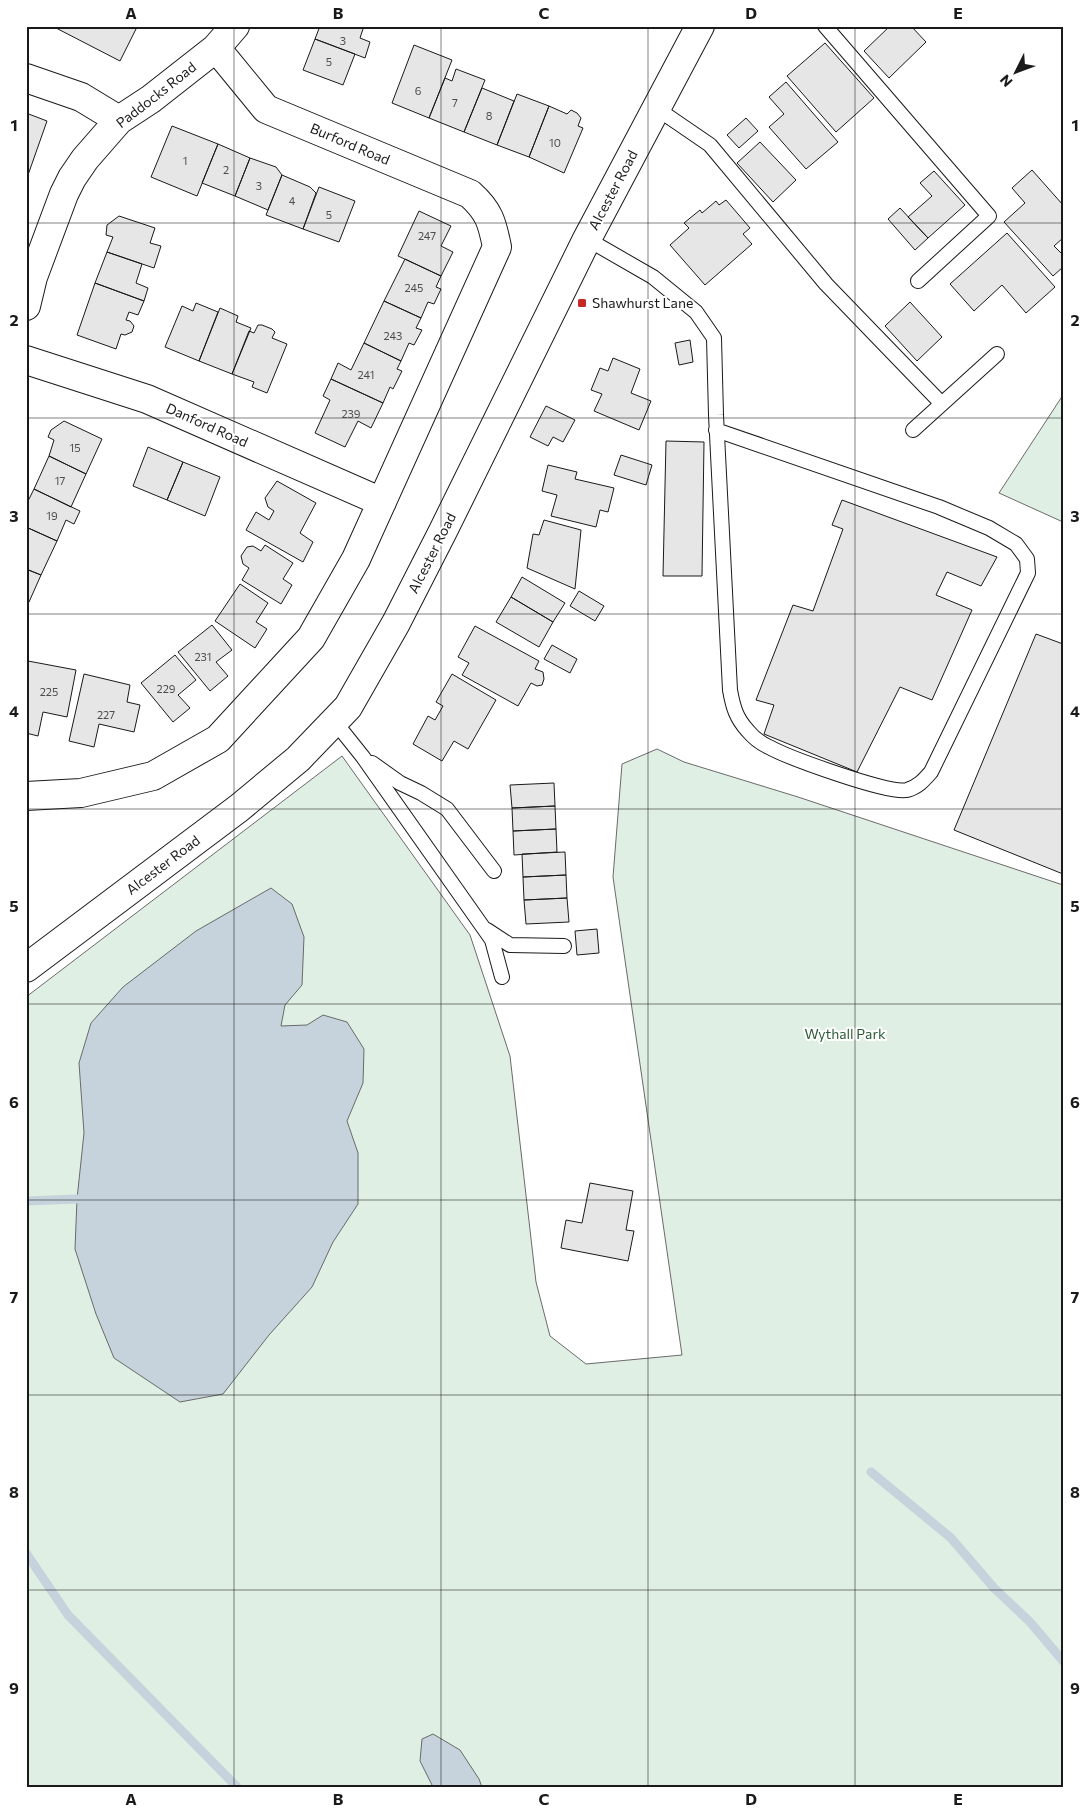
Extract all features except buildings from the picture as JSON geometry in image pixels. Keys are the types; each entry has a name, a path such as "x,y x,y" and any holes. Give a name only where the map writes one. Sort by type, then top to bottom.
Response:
{"street":[{"name":"Paddocks Road","path":"26,306 33,277 64,194 85,159 119,120 150,99 216,48 235,26"},
{"name":"Alcester Road","path":"26,968 239,808 298,759 348,707 396,623 587,239 700,26"},
{"name":"Burford Road","path":"216,48 266,109 470,194 483,205 493,226 496,247 382,502"},
{"path":"26,78 81,97 119,120"},
{"name":"Danford Road","path":"26,360 148,399 382,502"},
{"path":"26,796 81,793 153,776 218,739 311,638 356,559 382,502"}],"lane":[{"path":"825,26 989,216 918,280"},
{"path":"656,108 710,145 826,284 941,403"},
{"path":"587,239 653,277 696,312 714,338 716,430 730,690 733,709 748,731 768,747 831,772 890,789 906,790 921,784 931,772 1028,573 1027,558 1016,544 989,528 939,507 716,430"},
{"path":"913,430 997,354"},
{"path":"335,722 363,757 492,940 502,977"},
{"path":"363,757 400,783 447,809 494,871"},
{"path":"482,926 510,945 564,946"}],"green space":[{"path":"1063,395 1063,522 999,493"},
{"name":"Wythall Park","path":"657,749 684,762 798,797 1063,885 1063,1787 26,1787 26,997 342,756 470,935 510,1056 536,1282 550,1336 586,1364 682,1355 613,877 622,764"}],"shaded area":[{"path":"271,888 292,904 304,937 302,985 285,1005 281,1026 307,1025 323,1015 347,1022 364,1049 363,1083 347,1121 358,1153 358,1204 333,1242 312,1287 269,1335 223,1394 180,1402 114,1358 96,1314 75,1249 77,1199 84,1133 79,1063 91,1023 123,987 196,931"},
{"path":"433,1734 460,1750 479,1779 482,1787 433,1787 420,1761 422,1739"}],"waterway":[{"path":"26,1201 77,1199"},
{"path":"871,1472 951,1538 994,1588 1030,1622 1063,1661"},
{"path":"26,1553 68,1615 237,1787"}],"place":[{"name":"Shawhurst Lane","path":"582,303"}]}
